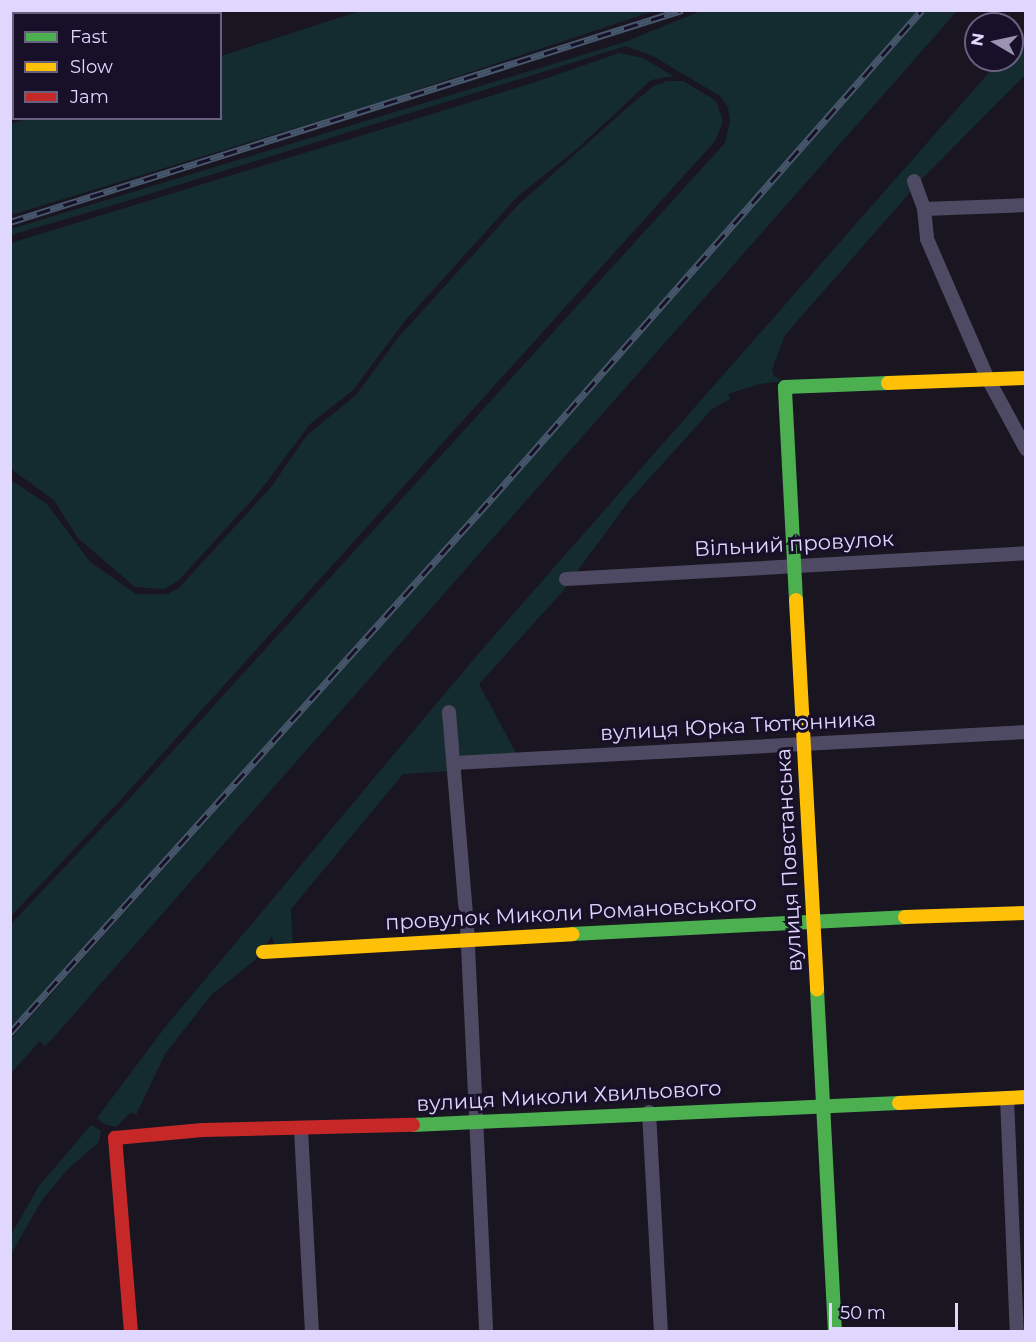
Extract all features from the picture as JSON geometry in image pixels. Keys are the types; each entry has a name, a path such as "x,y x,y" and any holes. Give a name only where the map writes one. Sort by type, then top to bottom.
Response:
{"street":[{"path":"914,181 924,209 927,239 988,379 1026,449"},
{"path":"924,209 1026,205"},
{"path":"988,379 1026,378"},
{"name":"вулиця Повстанська","path":"835,1332 785,387 988,379"},
{"name":"Вільний провулок","path":"566,579 794,564 1026,553"},
{"path":"449,712 466,939 486,1332"},
{"name":"вулиця Юрка Тютюнника","path":"454,763 1026,732"},
{"name":"провулок Миколи Романовського","path":"263,952 814,921 1026,913"},
{"name":"вулиця Миколи Хвильового","path":"131,1332 115,1138 203,1130 302,1130 1026,1096"},
{"path":"1006,1098 1017,1332"},
{"path":"649,1112 661,1332"},
{"path":"302,1130 312,1332"}],"green space":[{"path":"363,10 654,11 380,102 11,215 11,124 22,120 222,120 222,56"},
{"path":"703,10 918,11 491,495 11,1027 11,924 130,798 725,143 730,121 728,107 720,96 653,56 626,46 117,204 11,235 11,229 625,42"},
{"path":"926,11 957,11 52,1039 45,1046 40,1041 11,1073 11,1039 495,499"},
{"path":"1024,33 1025,75 920,181 785,335 772,370 774,376 783,381 759,384 728,394 730,399 712,409 628,502 562,592 479,684 517,755 461,757 451,715 443,724 450,771 403,774 291,909 293,946 274,945 272,936 254,961 212,994 165,1054 136,1115 131,1112 116,1127 104,1124 97,1118 166,1026 479,653 989,72 1024,72"},
{"path":"619,53 643,58 673,76 651,80 578,148 518,196 404,322 353,390 310,424 260,491 179,580 164,589 135,587 78,538 54,500 11,469 11,243 536,82"},
{"path":"667,81 683,81 716,101 723,121 715,141 126,794 11,916 11,480 47,504 90,562 136,594 168,594 179,588 272,486 307,435 356,395 398,338 518,205 627,108 654,86"},
{"path":"91,1125 101,1131 99,1142 67,1170 42,1200 11,1254 11,1235 39,1186"}],"railway":[{"path":"10,222 682,10"},
{"path":"10,1033 493,497 922,10"}],"traffic: fast":[{"path":"796,600 785,387 888,383"},
{"path":"572,934 905,917"},
{"path":"817,989 835,1332"},
{"path":"413,1125 899,1103"}],"traffic: slow":[{"path":"888,383 1026,378"},
{"path":"796,600 817,989"},
{"path":"905,917 1026,913"},
{"path":"263,952 572,934"},
{"path":"899,1103 1026,1097"}],"traffic: jam":[{"path":"131,1332 115,1138 203,1130 413,1125"}]}
